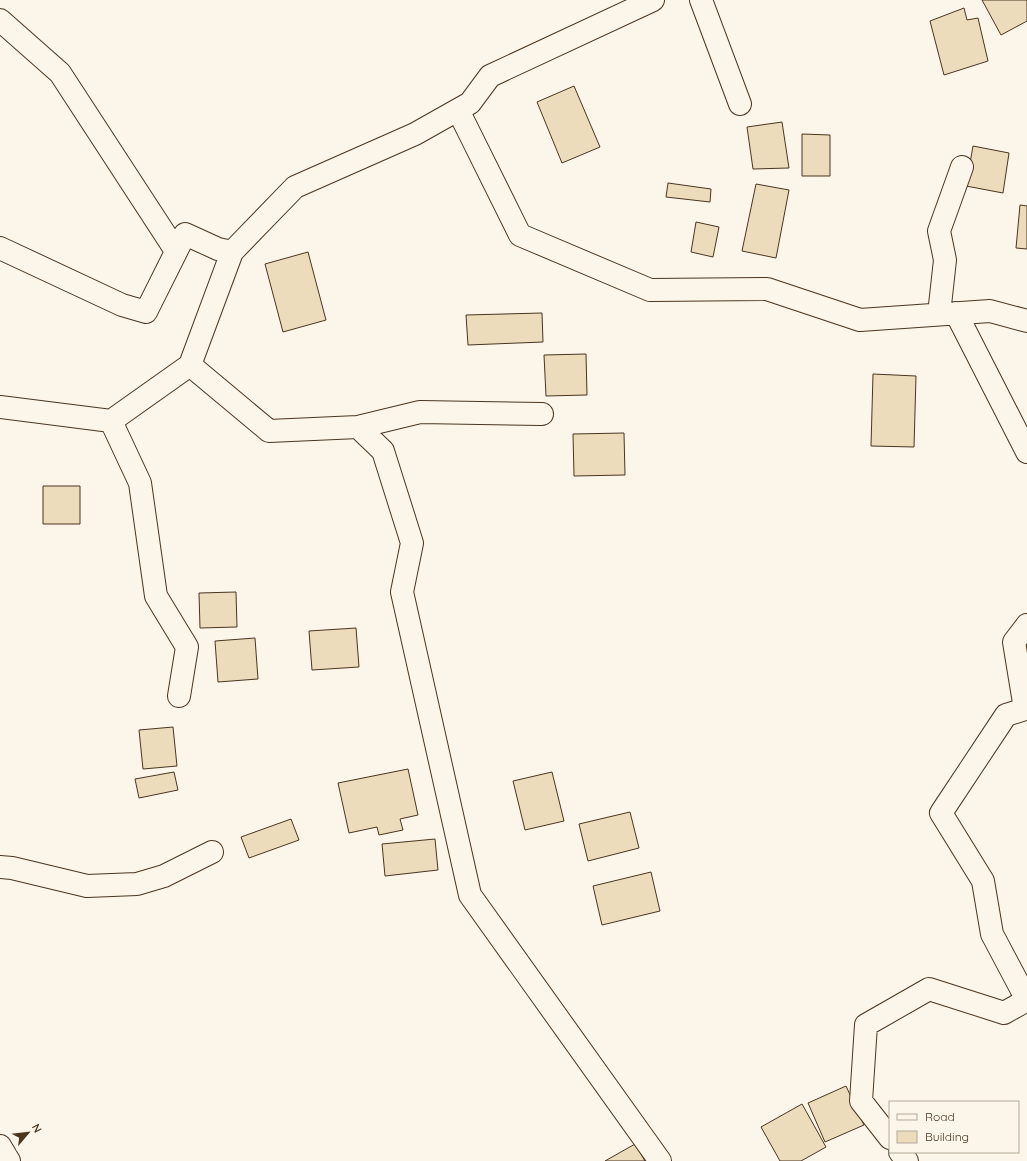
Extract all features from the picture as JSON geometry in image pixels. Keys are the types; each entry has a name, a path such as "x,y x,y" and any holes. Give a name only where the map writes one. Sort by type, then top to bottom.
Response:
{"street":[{"path":"0,407 111,421 190,365 232,252 295,187 415,134 470,103 490,76 653,0"},
{"path":"701,0 740,104"},
{"path":"0,20 60,72 176,252"},
{"path":"458,110 520,235 650,290 766,289 860,320 990,311 1027,321"},
{"path":"962,167 939,230 945,260 948,314 1027,452"},
{"path":"0,248 122,305 146,312 185,234 218,249 232,252"},
{"path":"190,365 269,431 358,427 420,412 542,414"},
{"path":"111,421 140,483 156,596 187,647 179,696"},
{"path":"358,427 383,451 412,543 402,592 470,895 660,1161"},
{"path":"889,1137 862,1101 866,1025 929,988 1004,1013 1027,1001 992,934 983,881 941,813 1006,715 1025,709 1014,642 1027,625"},
{"path":"0,867 87,886 137,884 164,876 212,852"},
{"path":"0,1146 8,1161"},
{"path":"901,1153 907,1161"}],"building":[{"path":"982,0 1027,0 1027,21 1001,35"},
{"path":"964,8 967,20 978,18 988,61 944,75 930,21"},
{"path":"574,86 600,147 562,163 537,102"},
{"path":"782,122 789,168 753,169 747,127"},
{"path":"802,134 830,135 830,176 802,176"},
{"path":"973,146 1009,153 1003,193 966,186"},
{"path":"668,183 711,189 710,202 666,197"},
{"path":"756,184 789,190 776,258 742,251"},
{"path":"1020,205 1027,206 1027,249 1016,248"},
{"path":"696,222 719,227 713,257 691,252"},
{"path":"308,252 326,320 283,332 265,264"},
{"path":"542,313 543,342 468,345 466,315"},
{"path":"586,354 587,395 546,396 544,355"},
{"path":"873,374 916,376 914,447 871,446"},
{"path":"624,433 625,475 574,476 573,434"},
{"path":"43,486 80,486 80,524 43,524"},
{"path":"236,592 237,627 200,628 199,593"},
{"path":"356,628 359,667 312,670 309,631"},
{"path":"255,638 258,679 218,682 215,641"},
{"path":"173,727 177,766 143,769 139,730"},
{"path":"408,769 418,815 400,819 403,830 379,835 377,827 349,833 338,783"},
{"path":"174,772 178,790 139,798 135,779"},
{"path":"552,772 564,821 525,830 513,781"},
{"path":"630,812 639,848 588,861 579,824"},
{"path":"291,819 299,840 249,858 241,837"},
{"path":"435,839 438,870 385,876 382,844"},
{"path":"651,872 660,911 602,925 593,886"},
{"path":"846,1086 864,1125 825,1142 808,1103"},
{"path":"802,1104 826,1147 801,1161 780,1161 761,1127"},
{"path":"635,1144 645,1161 605,1161"}]}
